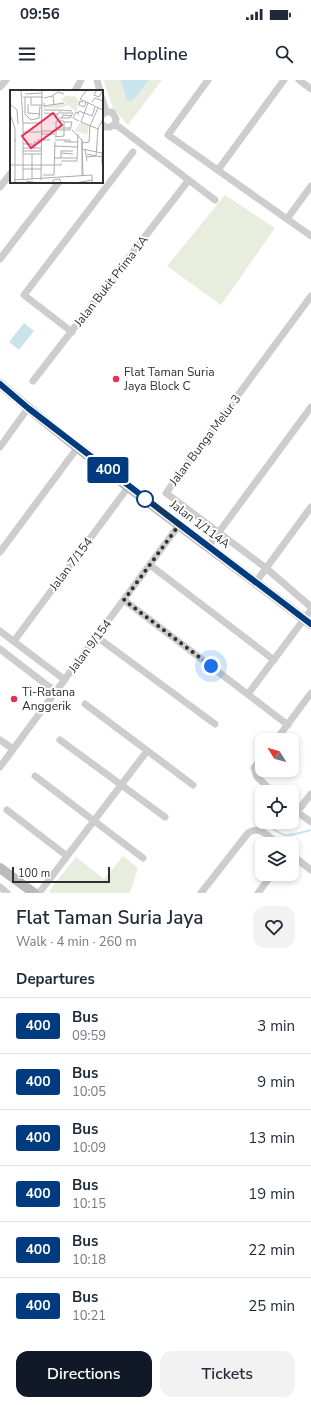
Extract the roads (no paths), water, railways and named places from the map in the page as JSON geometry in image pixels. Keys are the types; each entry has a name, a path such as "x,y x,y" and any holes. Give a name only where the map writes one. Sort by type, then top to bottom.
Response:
{"street":[{"path":"0,87 6,80"},
{"path":"75,90 82,80"},
{"path":"97,80 100,90"},
{"path":"208,80 168,135 311,236"},
{"path":"218,170 284,80"},
{"path":"299,80 311,90"},
{"path":"104,114 112,112 115,116 115,124"},
{"path":"103,125 108,127 115,124"},
{"path":"115,124 188,181 215,200"},
{"path":"72,332 24,295 133,152"},
{"path":"0,187 10,173"},
{"name":"Jalan Bukit Prima 1A","path":"33,381 188,181"},
{"path":"0,259 58,183"},
{"path":"287,218 311,186"},
{"name":"Jalan Bunga Melur 3","path":"311,296 166,493 266,568 311,608"},
{"name":"Jalan 1/114A","path":"0,384 28,408 179,525 308,621"},
{"path":"208,547 311,407"},
{"path":"0,447 28,408"},
{"path":"0,552 78,447"},
{"name":"Jalan 7/154","path":"14,641 129,486"},
{"path":"256,582 311,507"},
{"name":"Jalan 9/154","path":"0,766 179,525"},
{"path":"150,565 274,660"},
{"path":"124,600 288,725"},
{"path":"248,694 274,660 308,621 311,608"},
{"path":"0,631 65,680"},
{"path":"97,637 215,724"},
{"path":"0,649 56,692"},
{"path":"282,733 311,693"},
{"path":"85,704 193,786"},
{"path":"0,740 13,749"},
{"path":"60,740 165,818"},
{"path":"39,893 107,802 136,768 147,751"},
{"path":"35,776 143,858"},
{"path":"256,777 265,785"},
{"path":"299,806 311,794"},
{"path":"7,810 67,856"},
{"path":"299,813 311,822"},
{"path":"201,893 248,833 254,829 259,830 268,837"},
{"path":"299,861 311,870"},
{"path":"0,868 34,893"},
{"path":"258,893 267,881"},
{"path":"0,887 7,893"}],"water":[{"path":"121,80 149,80 133,100 127,101"},
{"path":"24,323 34,331 19,350 9,342"}],"waterway":[{"path":"274,829 281,834 286,835 311,830"}],"place":[{"name":"Flat Taman Suria Jaya Block C","path":"116,379"},
{"name":"Ti-Ratana Anggerik","path":"14,699"}]}
